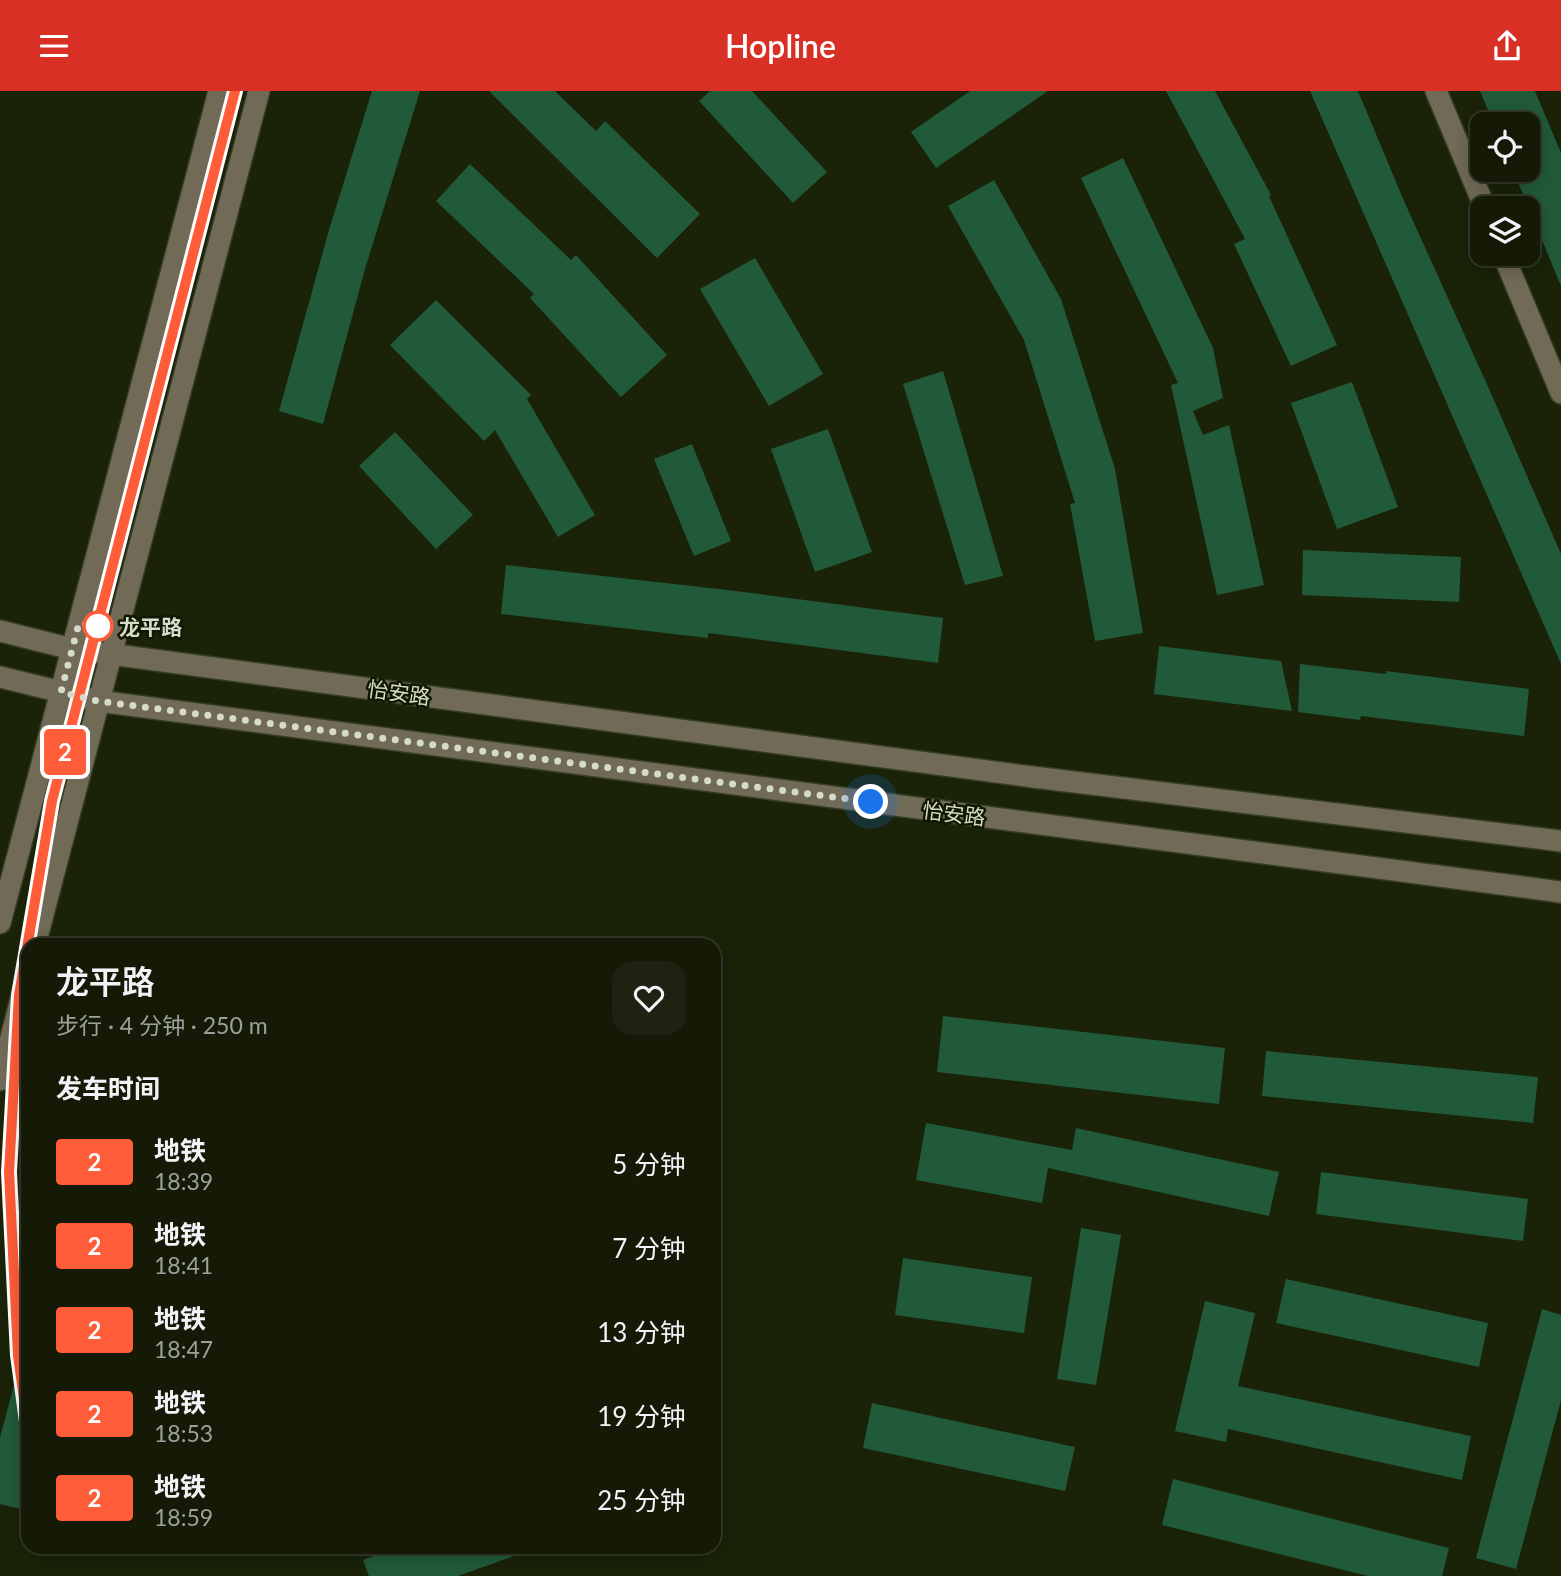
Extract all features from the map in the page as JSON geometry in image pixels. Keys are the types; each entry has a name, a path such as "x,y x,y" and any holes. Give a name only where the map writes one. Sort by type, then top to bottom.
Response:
{"street":[{"path":"0,923 219,91"},
{"path":"37,938 259,91"},
{"path":"1436,91 1480,196"},
{"path":"1508,266 1561,393"},
{"name":"怡安路","path":"0,631 72,649 1033,777 1561,841"},
{"name":"怡安路","path":"0,677 98,701 1561,892"},
{"path":"0,1080 21,999"}],"building":[{"path":"372,91 420,91 365,269 323,424 279,411 329,230"},
{"path":"489,91 555,91 596,131 605,121 700,214 657,258"},
{"path":"710,91 752,91 827,172 793,203 699,101"},
{"path":"970,91 1048,91 936,168 911,132"},
{"path":"1166,91 1215,91 1271,195 1269,196 1337,345 1291,366 1234,244 1245,239"},
{"path":"1310,91 1358,91 1404,201 1490,391 1561,554 1561,664"},
{"path":"1480,91 1535,91 1561,153 1561,286 1540,235 1540,196 1524,196 1518,182 1540,182 1540,112 1489,112"},
{"path":"1123,158 1213,348 1223,398 1193,411 1203,435 1229,425 1264,585 1217,595 1171,385 1178,383 1081,178"},
{"path":"470,164 571,260 576,255 667,355 621,397 530,298 534,294 436,201"},
{"path":"994,180 1061,299 1115,469 1143,633 1095,641 1070,504 1075,503 1024,340 948,206"},
{"path":"755,258 823,374 769,406 700,289"},
{"path":"436,300 531,395 527,399 595,515 558,537 495,430 484,441 390,345"},
{"path":"943,371 1003,576 965,585 903,384"},
{"path":"1352,382 1398,507 1337,529 1291,403"},
{"path":"828,429 872,552 815,572 771,449"},
{"path":"395,432 473,515 436,549 359,466"},
{"path":"692,444 731,541 694,556 654,459"},
{"path":"1303,550 1461,557 1459,602 1302,595"},
{"path":"506,565 943,618 938,663 708,633 708,638 501,614"},
{"path":"1159,646 1281,661 1292,711 1154,694"},
{"path":"1300,664 1386,674 1386,671 1529,689 1524,736 1361,716 1360,720 1298,712"},
{"path":"943,1016 1225,1048 1219,1104 937,1072"},
{"path":"1266,1051 1538,1077 1533,1123 1262,1096"},
{"path":"926,1123 1072,1150 1076,1128 1279,1172 1269,1216 1048,1168 1042,1203 916,1180"},
{"path":"1321,1172 1528,1199 1523,1241 1316,1214"},
{"path":"1081,1228 1121,1235 1096,1385 1057,1379"},
{"path":"903,1258 1032,1277 1024,1333 895,1315"},
{"path":"1286,1279 1488,1323 1479,1367 1276,1323"},
{"path":"1205,1301 1255,1313 1238,1386 1471,1436 1462,1480 1228,1429 1226,1442 1175,1431"},
{"path":"1542,1309 1561,1315 1561,1400 1516,1569 1476,1558"},
{"path":"21,1360 21,1509 0,1504 0,1437"},
{"path":"872,1403 1075,1447 1065,1491 863,1448"},
{"path":"1173,1479 1449,1548 1442,1576 1368,1576 1162,1525"},
{"path":"380,1554 520,1554 458,1576 369,1576 363,1560"}],"metro line":[{"name":"2","path":"29,938 52,801 235,91"},
{"name":"2","path":"21,983 9,1172 21,1377"}],"place":[{"name":"龙平路","path":"98,626"}],"route":[{"path":"98,626 79,623 61,692 98,701 871,802"}]}
